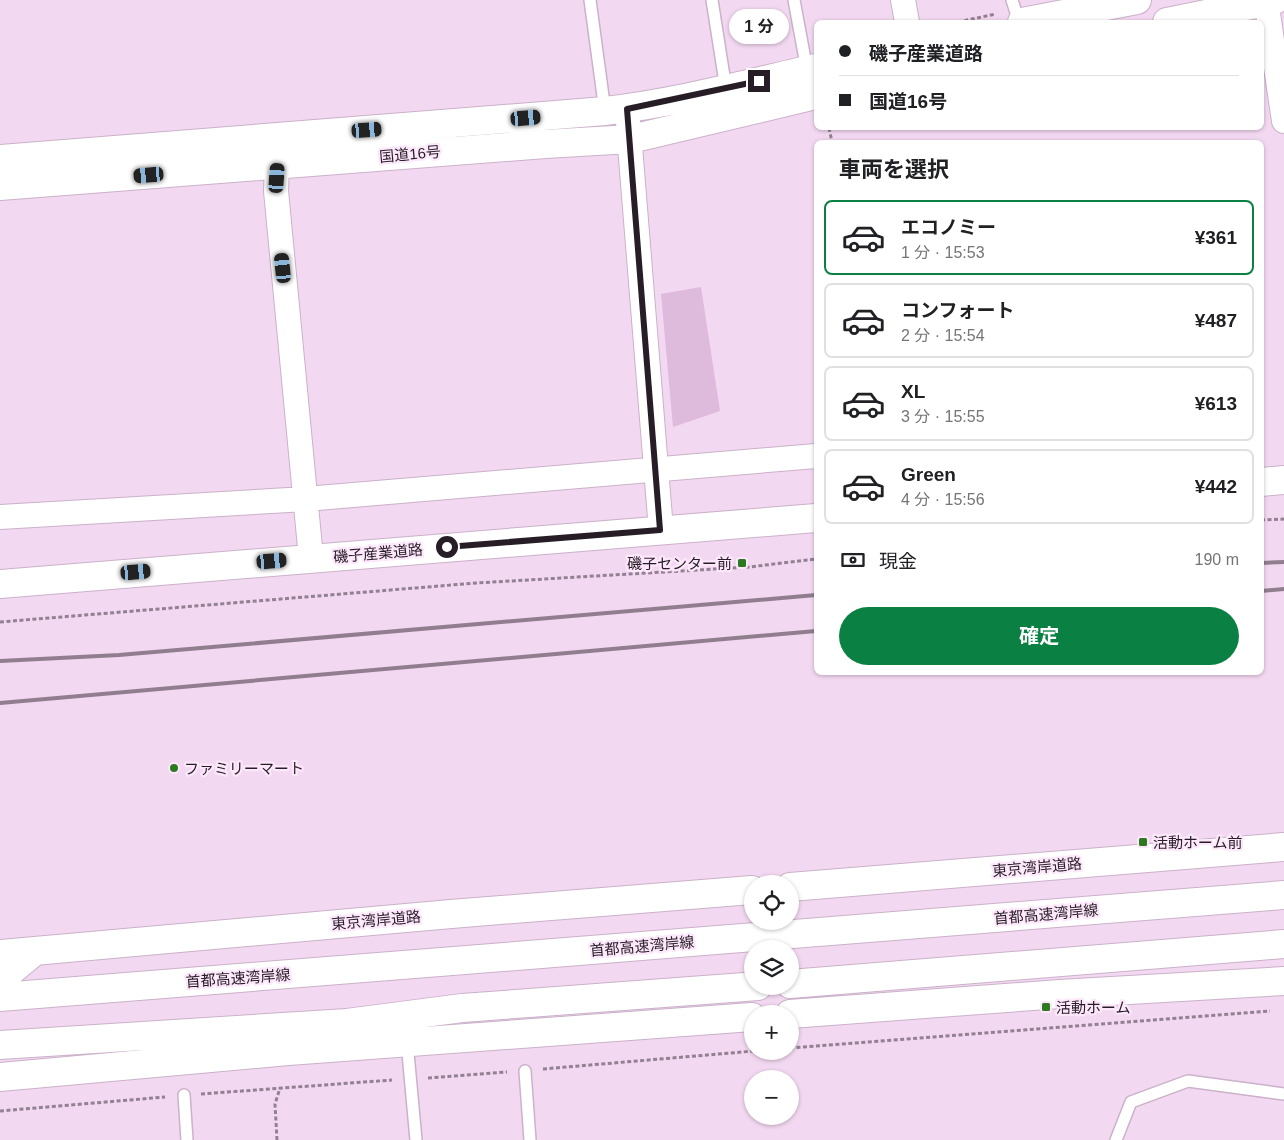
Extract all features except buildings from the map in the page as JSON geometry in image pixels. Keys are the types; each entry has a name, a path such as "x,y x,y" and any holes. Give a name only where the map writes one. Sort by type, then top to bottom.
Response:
{"main road":[{"path":"1032,20 1137,0"},
{"path":"1177,20 1269,1"},
{"name":"国道16号","path":"0,159 616,110 812,69"},
{"name":"国道16号","path":"0,186 631,139 814,96"},
{"path":"1264,482 1284,480"},
{"name":"磯子産業道路","path":"0,584 814,518"},
{"name":"東京湾岸道路","path":"799,885 1284,847"},
{"name":"東京湾岸道路","path":"0,954 451,914 744,891"},
{"name":"首都高速湾岸線","path":"0,997 1284,895"},
{"path":"799,983 1284,944"},
{"path":"0,980 35,951"},
{"path":"799,1013 1060,994 1284,981"},
{"path":"0,1045 347,1023 462,1008 744,987"},
{"path":"0,1078 288,1051 744,1018"},
{"path":"0,1050 8,1060 43,1074"}],"street":[{"path":"903,0 907,20"},
{"path":"1269,1 1284,121"},
{"path":"616,110 631,139 660,530"},
{"path":"278,165 276,191 311,558"},
{"path":"0,517 306,499 814,456"}],"lane":[{"path":"590,0 616,110"},
{"path":"712,0 726,88"},
{"path":"794,0 812,69"},
{"path":"1012,0 1020,20"},
{"path":"407,1042 416,1140"},
{"path":"525,1071 530,1140"},
{"path":"1116,1140 1132,1102 1188,1081 1284,1094"},
{"path":"184,1095 187,1140"}],"path":[{"path":"1264,520 1284,519"},
{"path":"0,622 476,583 749,567 814,559"},
{"path":"799,1047 1274,1011"},
{"path":"0,1111 184,1095 525,1071 744,1052"},
{"path":"278,1140 275,1104 280,1088"}],"shaded area":[{"path":"701,287 720,411 673,427 661,294"}],"railway":[{"path":"1264,563 1284,562"},
{"path":"1264,591 1284,589"},
{"path":"0,661 119,655 814,595"},
{"path":"0,703 814,631"}],"place":[{"name":"磯子センター前","path":"742,563"},
{"name":"ファミリーマート","path":"174,768"},
{"name":"活動ホーム前","path":"1143,842"},
{"name":"活動ホーム","path":"1046,1007"}],"route":[{"path":"447,547 660,530 631,139 627,109 759,81"}]}
